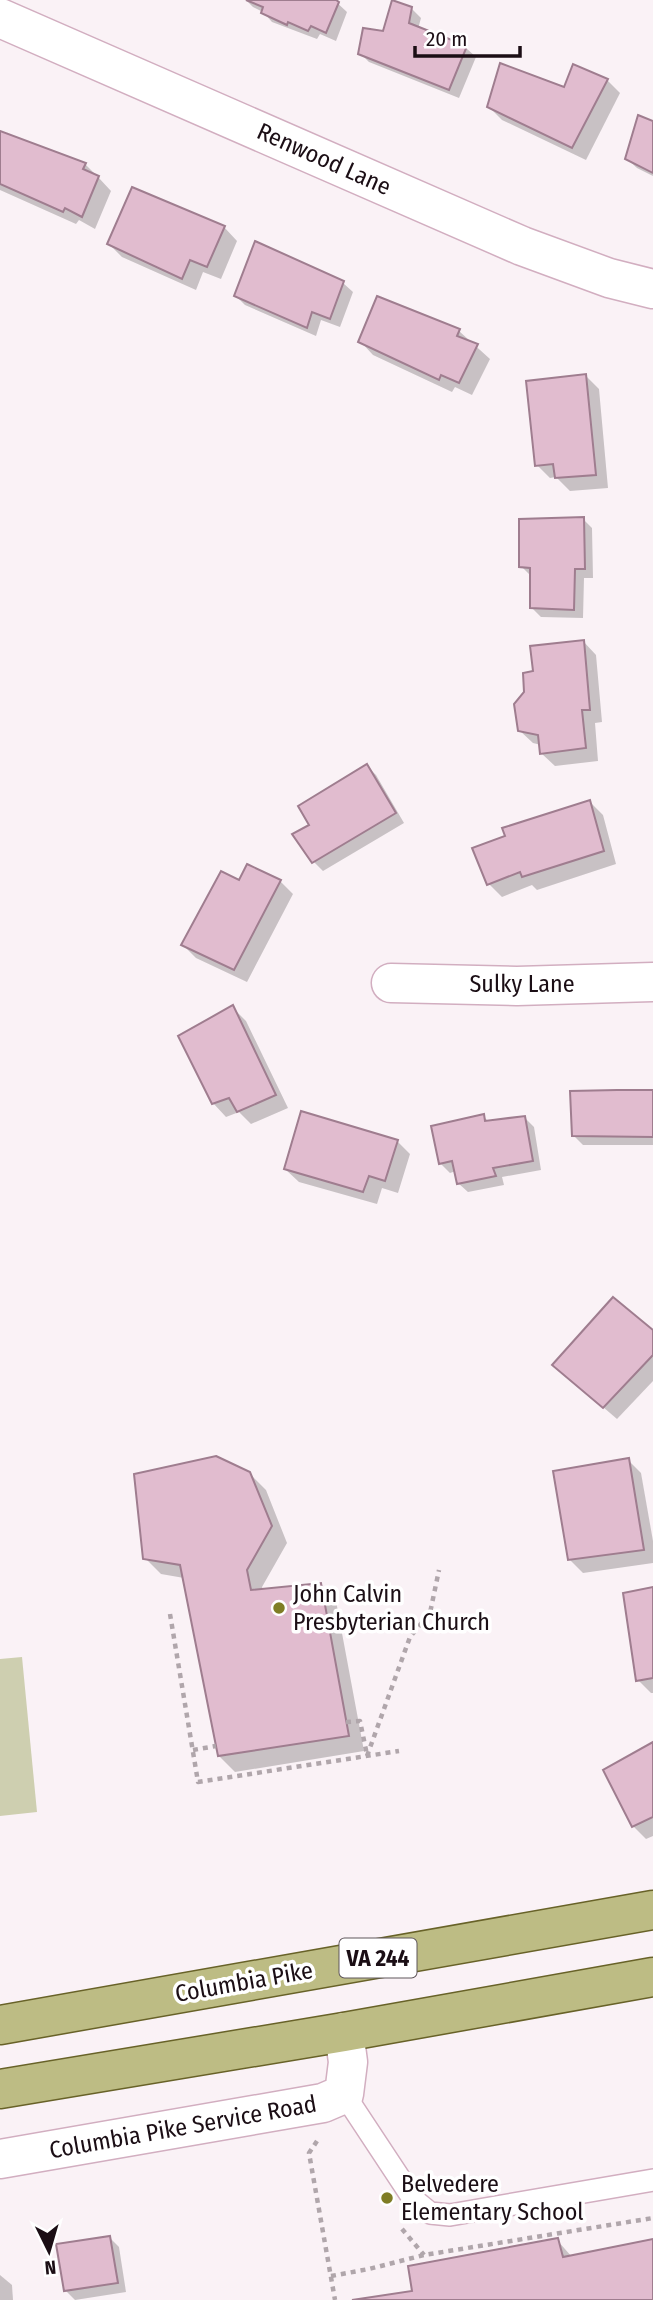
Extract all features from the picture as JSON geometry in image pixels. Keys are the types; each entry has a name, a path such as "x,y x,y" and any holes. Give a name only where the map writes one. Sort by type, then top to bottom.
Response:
{"main road":[{"name":"Columbia Pike","path":"0,2025 653,1910"},
{"path":"0,2089 653,1977"}],"street":[{"name":"Renwood Lane","path":"0,18 522,246 609,278 653,289"},
{"name":"Sulky Lane","path":"391,983 517,986 653,982"},
{"name":"Columbia Pike Service Road","path":"0,2159 323,2103 344,2094 348,2062 344,2032"}],"lane":[{"path":"344,2094 414,2200 430,2213 450,2214 653,2180"}],"path":[{"path":"367,1756 410,1637 430,1613 439,1570"},
{"path":"170,1614 198,1782 399,1751"},
{"path":"346,1723 360,1721 367,1756"},
{"path":"193,1750 215,1746"},
{"path":"319,2137 309,2153 335,2300"},
{"path":"331,2276 424,2255 653,2218"},
{"path":"398,2225 424,2255"}],"green space":[{"path":"22,1657 37,1812 0,1816 0,1659"}],"building":[{"path":"246,0 339,2 326,33 311,26 308,31 288,22 287,25 261,13 263,7"},
{"path":"392,0 412,7 409,23 467,46 449,90 358,54 363,28 383,31"},
{"path":"500,63 564,87 573,64 608,79 572,148 487,107"},
{"path":"638,115 653,121 653,173 625,159"},
{"path":"0,131 86,163 83,169 99,176 82,217 65,208 63,212 0,184"},
{"path":"132,187 225,226 207,267 190,260 182,279 107,244"},
{"path":"255,241 344,281 330,319 312,312 307,328 234,296"},
{"path":"377,296 460,329 457,336 478,344 459,383 441,375 439,380 358,342"},
{"path":"586,374 596,475 555,478 553,464 535,466 526,381"},
{"path":"584,517 585,569 575,569 574,610 530,608 530,568 519,567 519,519"},
{"path":"584,640 590,710 582,710 586,748 540,754 538,735 518,731 514,704 524,692 523,673 533,671 530,646"},
{"path":"367,764 396,813 312,863 292,834 309,825 298,806"},
{"path":"590,800 604,851 522,877 520,872 487,885 472,848 505,836 502,828"},
{"path":"247,864 281,880 234,970 181,945 221,871 239,880"},
{"path":"233,1005 276,1095 237,1112 229,1098 212,1104 178,1036"},
{"path":"653,1090 653,1137 572,1136 570,1091"},
{"path":"301,1111 398,1140 385,1181 369,1176 363,1192 284,1169"},
{"path":"484,1114 485,1121 525,1116 533,1161 493,1168 496,1176 457,1184 452,1161 439,1164 431,1126"},
{"path":"613,1297 653,1330 653,1355 603,1408 552,1365"},
{"path":"216,1456 250,1472 272,1526 247,1570 251,1590 321,1583 349,1736 218,1756 180,1565 143,1559 134,1474"},
{"path":"629,1458 644,1550 568,1560 553,1471"},
{"path":"653,1587 653,1678 636,1681 623,1593"},
{"path":"653,1742 653,1817 632,1827 603,1770"},
{"path":"110,2236 118,2283 64,2291 56,2244"},
{"path":"558,2238 563,2257 653,2239 653,2300 352,2300 412,2291 408,2266"}],"place":[{"name":"John Calvin Presbyterian Church","path":"279,1608"},
{"name":"Belvedere Elementary School","path":"387,2198"}]}
